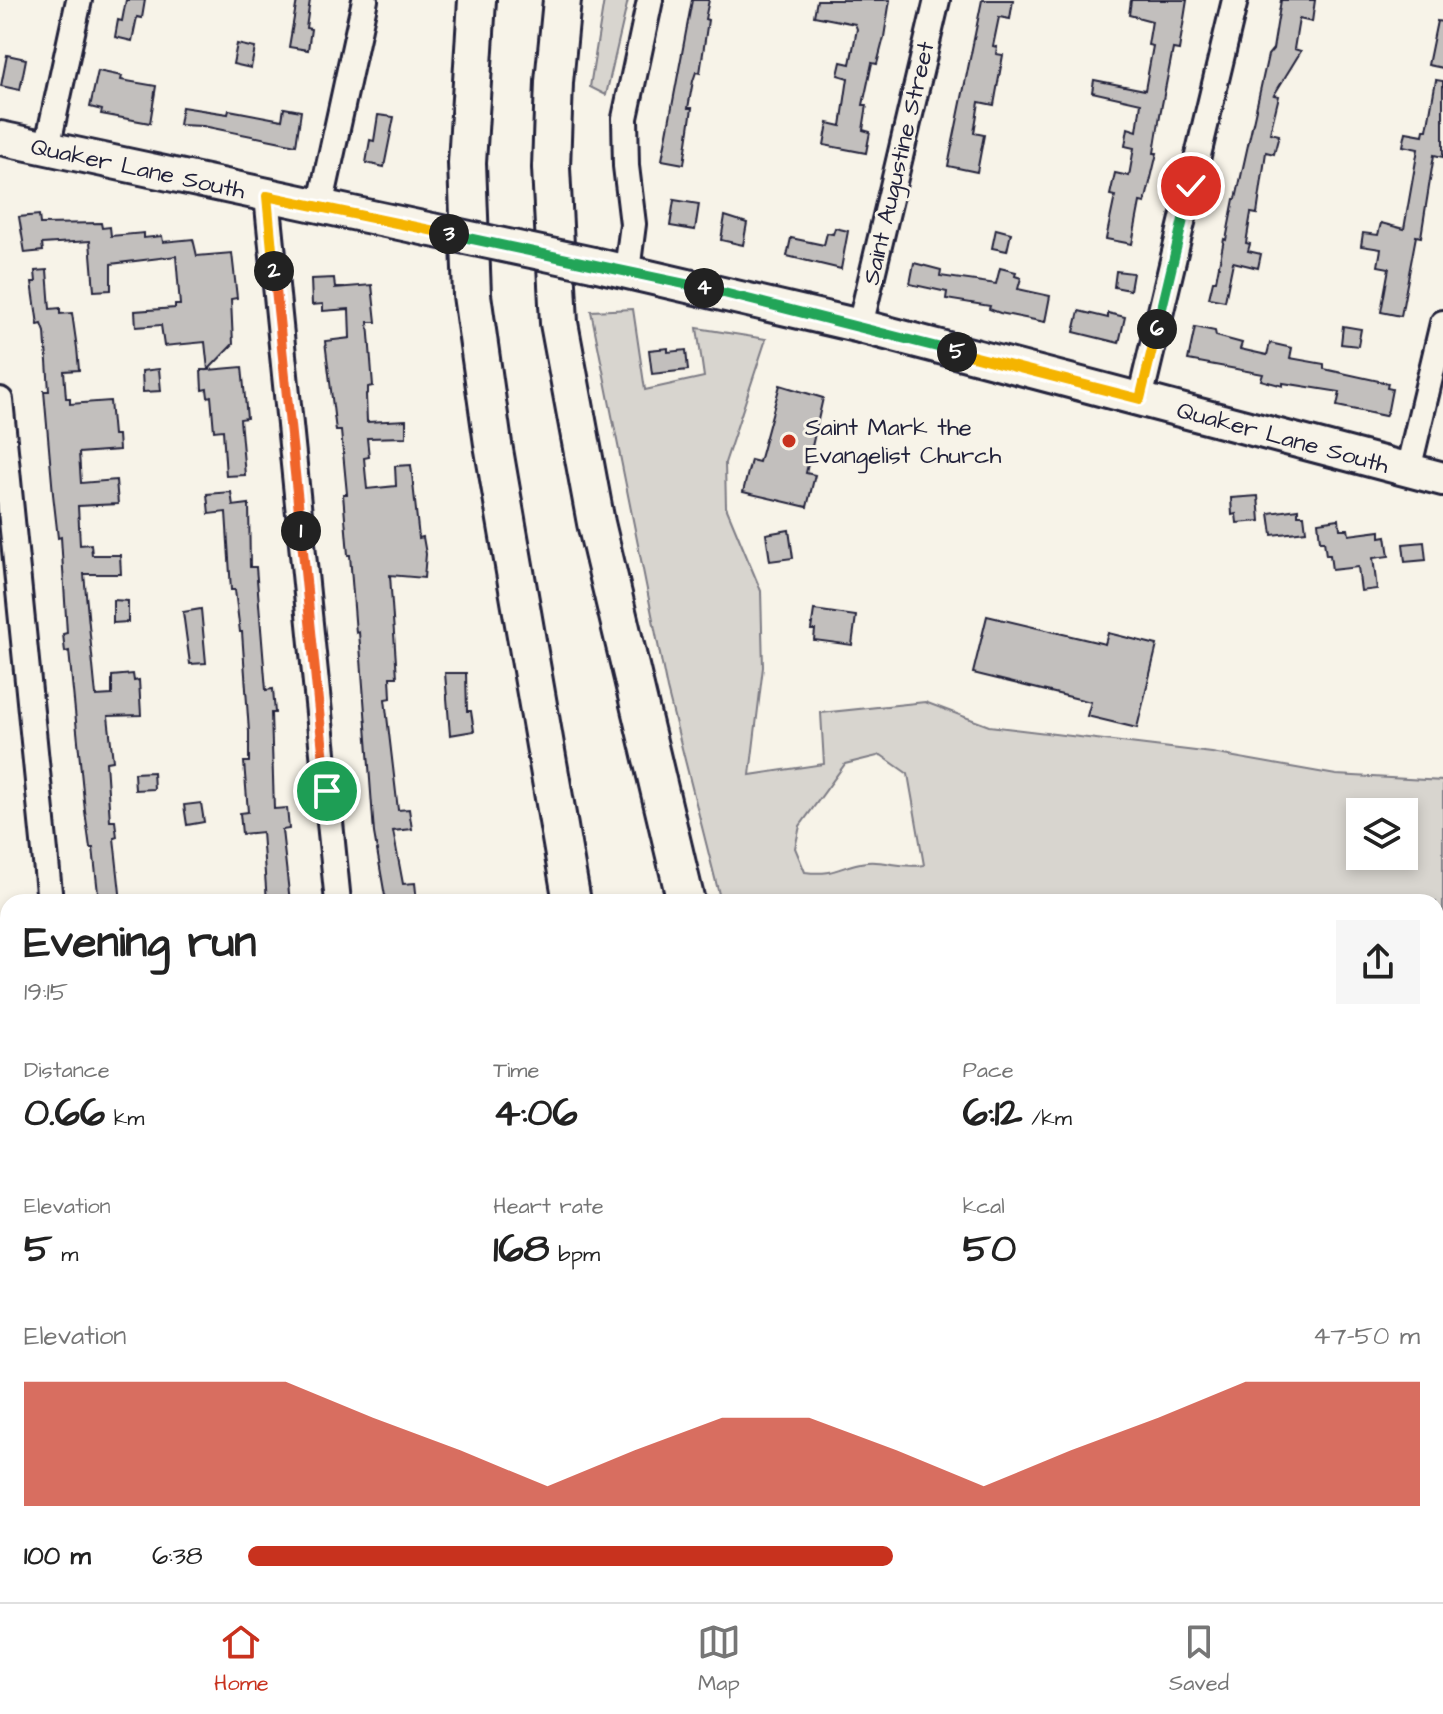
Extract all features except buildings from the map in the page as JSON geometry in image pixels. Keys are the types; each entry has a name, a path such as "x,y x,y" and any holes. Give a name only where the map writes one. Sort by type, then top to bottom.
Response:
{"highway":[{"path":"477,0 467,163 472,295 491,429 571,894"},
{"path":"562,0 551,168 559,323 596,523 684,894"},
{"path":"551,782 550,864 553,894"},
{"path":"677,863 679,894"}],"main road":[{"name":"Quaker Lane South","path":"0,138 627,271 860,326 1443,479"}],"street":[{"path":"47,148 79,0"},
{"path":"320,207 365,0"},
{"path":"627,271 633,224 626,166 625,118 650,0"},
{"name":"Saint Augustine Street","path":"860,326 937,0"},
{"path":"1140,399 1235,0"},
{"path":"267,196 337,894"},
{"path":"1408,470 1443,323"},
{"path":"0,400 49,894"}],"shaded area":[{"path":"604,0 628,0 606,95 590,87"},
{"path":"633,309 645,390 704,377 697,328 766,339 725,463 726,507 761,591 763,667 750,775 824,764 821,713 925,702 989,726 1212,753 1336,775 1443,781 1443,894 719,894 667,689 591,311","holes":["881,755 908,774 924,865 867,862 824,873 805,872 795,848 800,826 845,764"]}],"place":[{"name":"Saint Mark the Evangelist Church","path":"789,441"}],"route":[{"path":"327,791 267,196 671,281 860,326 1140,399 1191,186"}]}
